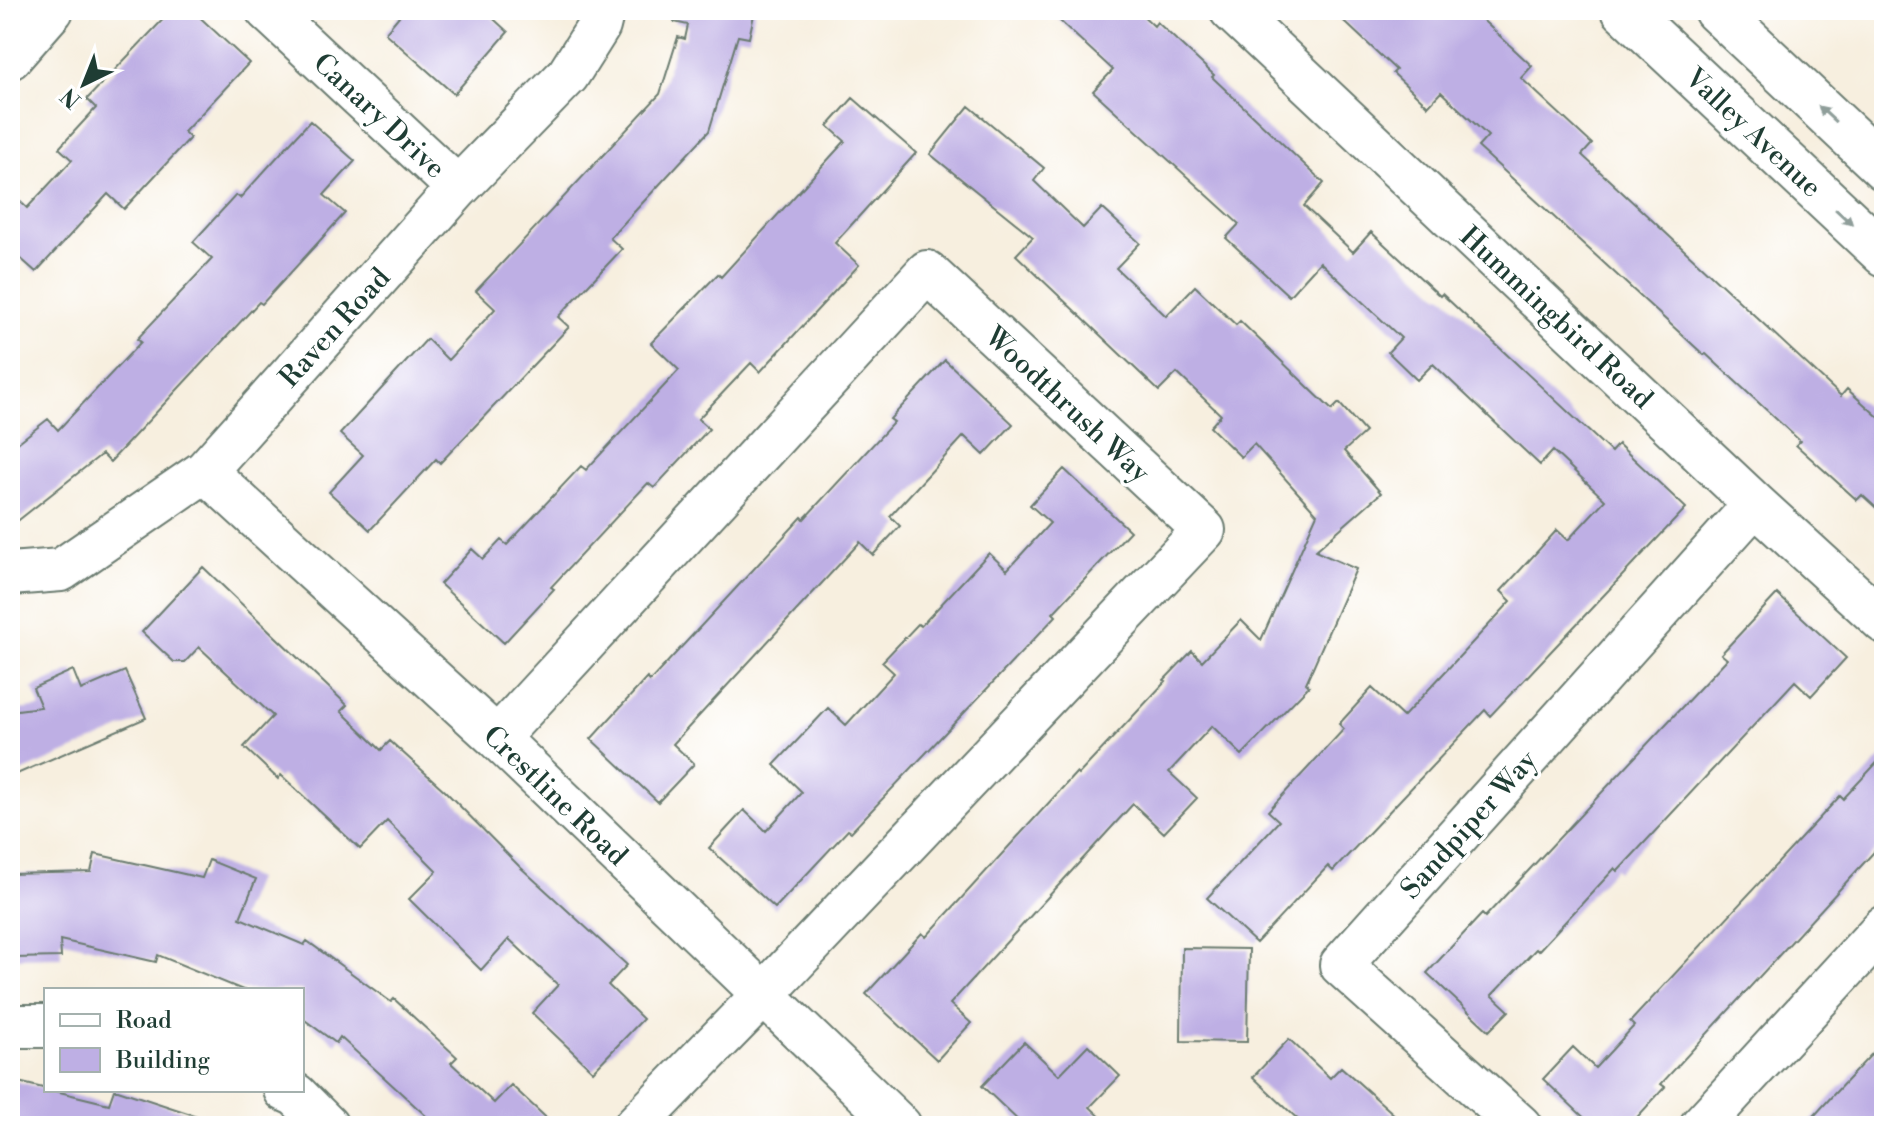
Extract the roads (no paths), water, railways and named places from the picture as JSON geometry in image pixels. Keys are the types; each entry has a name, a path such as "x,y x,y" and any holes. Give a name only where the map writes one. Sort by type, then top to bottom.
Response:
{"main road":[{"name":"Valley Avenue","path":"1624,10 1884,254"},
{"path":"1716,10 1884,168"},
{"path":"1739,10 1758,49"}],"street":[{"path":"10,58 52,10"},
{"name":"Canary Drive","path":"267,10 458,188"},
{"name":"Raven Road","path":"10,574 61,570 205,471 458,188 568,75 599,26 603,10"},
{"name":"Hummingbird Road","path":"1231,10 1884,622"},
{"name":"Woodthrush Way","path":"497,738 927,272 1204,530 763,995"},
{"name":"Crestline Road","path":"205,471 497,738 900,1126"},
{"name":"Sandpiper Way","path":"1520,1126 1341,965 1755,504"},
{"path":"1701,1126 1884,927"},
{"path":"635,1126 763,995"},
{"path":"10,1026 44,1026"},
{"path":"289,1092 327,1126"}]}
